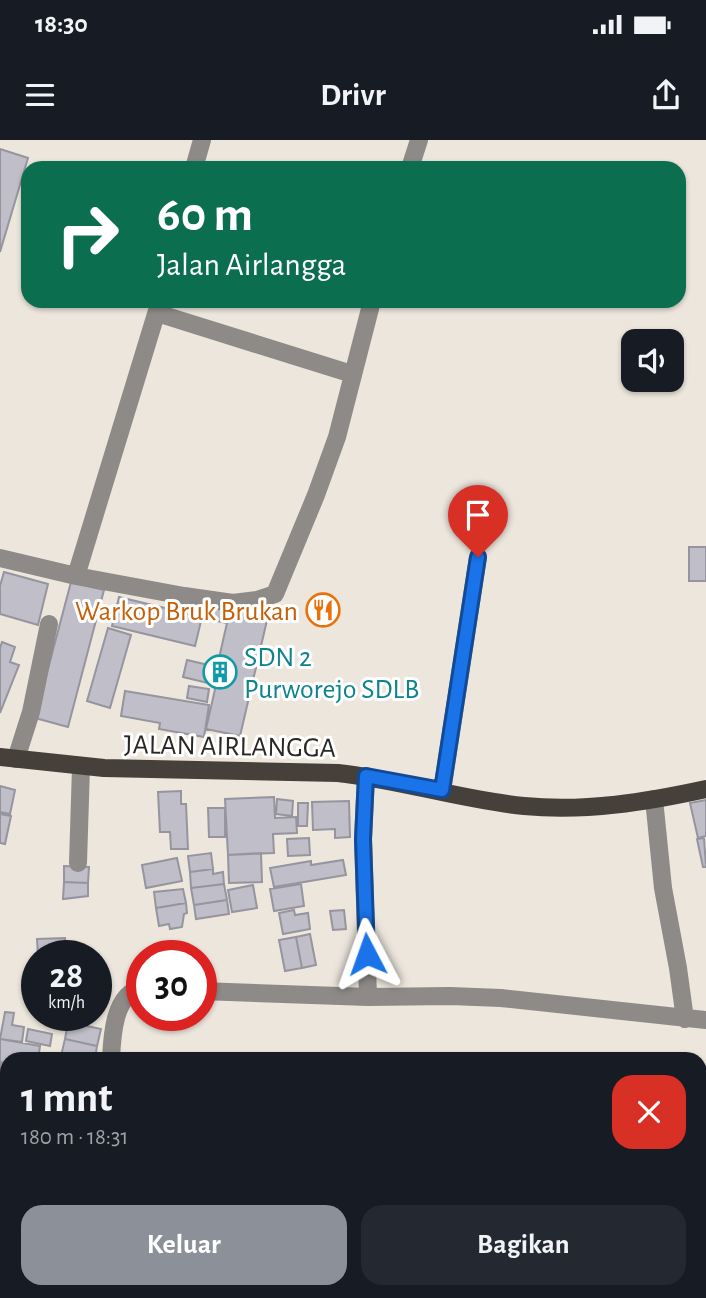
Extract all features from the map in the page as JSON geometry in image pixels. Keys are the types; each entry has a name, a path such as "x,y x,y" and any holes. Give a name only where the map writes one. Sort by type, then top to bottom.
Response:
{"main road":[{"name":"JALAN AIRLANGGA","path":"8,758 80,766 366,776 524,806 608,806 706,789"}],"street":[{"path":"196,161 202,140"},
{"path":"412,161 419,140"},
{"path":"76,576 159,308"},
{"path":"162,308 352,374"},
{"path":"0,558 76,576 233,603 275,594 337,437 370,308"},
{"path":"442,790 478,557"},
{"path":"8,758 31,712 49,624"},
{"path":"78,863 80,766"},
{"path":"366,776 363,850 368,997"},
{"path":"654,799 663,888 685,1019"},
{"path":"217,992 501,998 706,1020"},
{"path":"112,1052 121,1004 126,998"}],"building":[{"path":"0,149 28,158 27,161 21,161 21,182 0,252"},
{"path":"689,547 706,547 706,581 689,581"},
{"path":"4,572 48,584 38,625 0,614 0,586"},
{"path":"71,582 104,590 68,727 35,718"},
{"name":"SDN 2 Purworejo SDLB","path":"119,597 202,617 195,646 112,626"},
{"name":"SDN 2 Purworejo SDLB","path":"215,604 268,616 240,736 206,729 216,685 183,677 187,660 217,667 227,623 211,620"},
{"path":"108,628 131,635 110,708 87,701"},
{"path":"2,642 15,647 10,662 19,665 0,713 0,648"},
{"name":"SDN 2 Purworejo SDLB","path":"189,686 209,689 207,702 187,698"},
{"name":"SDN 2 Purworejo SDLB","path":"125,691 209,705 204,737 159,729 160,723 121,716"},
{"path":"0,786 15,790 10,814 0,812"},
{"path":"181,791 181,804 186,804 188,849 171,849 170,832 160,832 158,792"},
{"path":"274,797 275,818 296,817 297,833 273,834 274,853 228,855 225,799"},
{"path":"277,799 293,801 292,816 276,814"},
{"path":"706,800 706,836 698,838 690,803"},
{"path":"349,801 350,837 335,838 335,829 313,830 312,802"},
{"path":"298,803 308,803 307,826 298,826"},
{"path":"208,808 225,808 225,837 209,837"},
{"path":"0,814 11,816 5,844 0,843"},
{"path":"309,838 310,855 288,856 287,839"},
{"path":"704,838 706,867 703,867 697,839"},
{"path":"211,853 213,869 190,872 188,856"},
{"path":"261,853 262,882 229,883 228,855"},
{"path":"177,858 182,881 146,888 142,865"},
{"path":"343,860 346,875 274,887 270,868 311,861 311,865"},
{"path":"64,866 89,867 88,883 64,882"},
{"path":"213,869 213,874 223,872 224,884 191,888 190,872"},
{"path":"64,882 88,883 88,896 63,899"},
{"path":"224,884 227,900 194,905 191,888"},
{"path":"301,884 304,906 274,911 270,889"},
{"path":"253,885 257,908 232,912 228,890"},
{"path":"183,889 186,903 156,908 154,892"},
{"path":"227,900 229,914 196,919 194,905"},
{"path":"186,903 187,913 184,914 182,927 170,929 169,924 159,926 156,908"},
{"path":"294,910 295,915 308,913 310,929 283,934 279,913"},
{"path":"344,910 346,929 333,930 330,911"},
{"path":"310,934 316,965 302,968 296,937"},
{"path":"296,937 302,968 285,971 279,940"},
{"path":"65,938 65,940 37,940"},
{"path":"5,1012 14,1013 12,1025 21,1026 21,1031 23,1031 22,1042 0,1039"},
{"path":"28,1031 52,1034 50,1046 26,1041"},
{"path":"66,1031 101,1031 97,1046 65,1039"},
{"path":"0,1039 40,1046 39,1052 0,1052"},
{"path":"65,1039 97,1046 96,1052 62,1052"}],"place":[{"name":"Warkop Bruk Brukan","path":"323,610"},
{"name":"SDN 2 Purworejo SDLB","path":"220,672"}],"route":[{"path":"367,954 363,839 366,776 442,790 478,557"}]}
